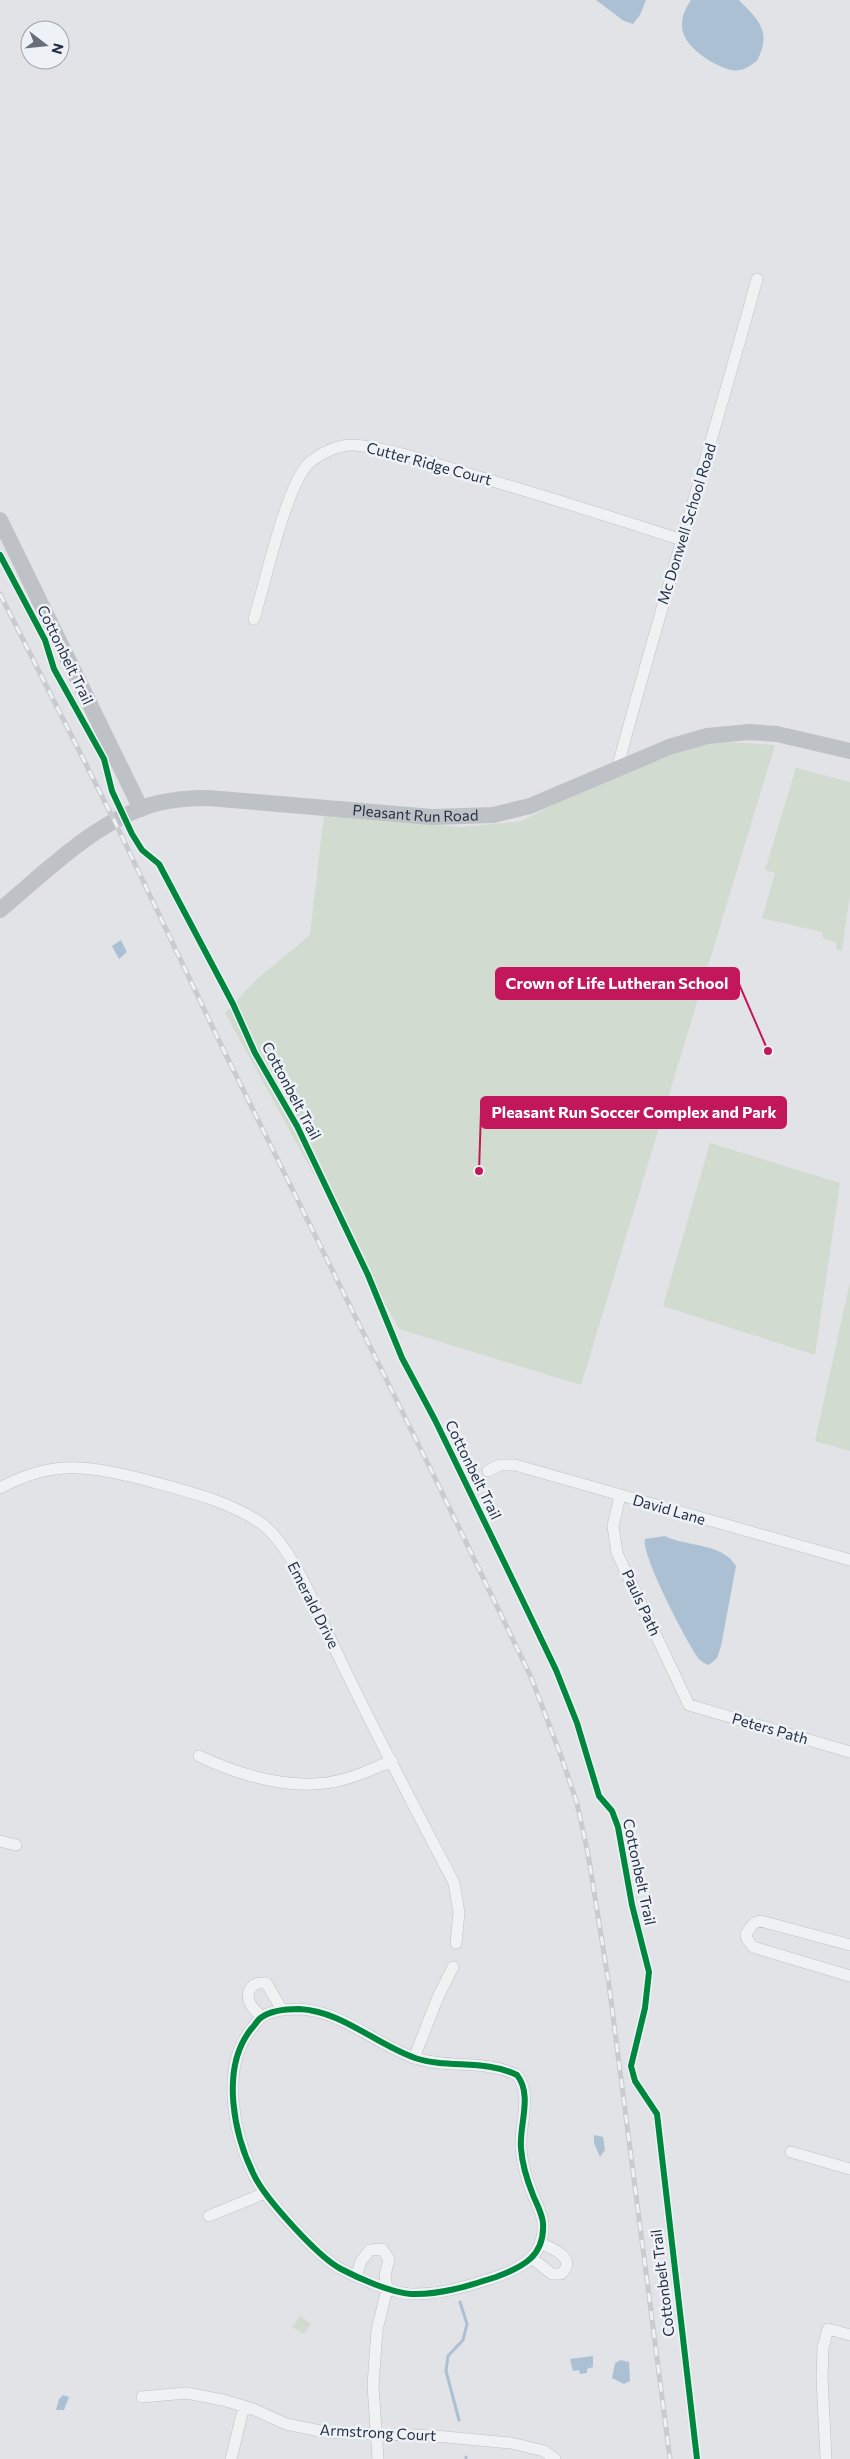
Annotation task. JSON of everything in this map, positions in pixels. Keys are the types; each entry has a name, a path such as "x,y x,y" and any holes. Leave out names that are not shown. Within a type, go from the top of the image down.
{"main road":[{"path":"0,520 141,809"},
{"name":"Pleasant Run Road","path":"0,910 82,842 141,809 183,798 208,798 432,817 493,815 530,806 685,741 749,732 793,736 850,751"}],"street":[{"name":"Mc Donwell School Road","path":"617,769 648,653 757,280"},
{"name":"Cutter Ridge Court","path":"254,619 293,485 310,462 326,451 340,446 352,445 371,448 448,467 682,540"},
{"name":"David Lane","path":"488,1471 500,1465 515,1465 850,1560"},
{"name":"Emerald Drive","path":"0,1488 14,1481 55,1468 69,1466 103,1469 185,1491 238,1511 262,1525 286,1553 317,1609 335,1650 454,1883 459,1913 456,1943"},
{"name":"Pauls Path","path":"620,1496 613,1526 617,1553 690,1705"},
{"name":"Peters Path","path":"690,1705 850,1752"},
{"path":"199,1756 222,1767 276,1781 294,1783 344,1780 392,1761"},
{"path":"0,1840 16,1845"},
{"path":"850,1945 761,1920 754,1923 746,1934 747,1940 753,1947 850,1976"},
{"path":"414,2058 438,1997 453,1966"},
{"path":"262,2017 249,1999 250,1987 256,1984 267,1984 282,2010"},
{"path":"282,2010 317,2010 414,2058 448,2064 490,2066 510,2071 522,2081 524,2106 521,2146 524,2167 542,2216 543,2234 541,2244 533,2259 515,2270 440,2293 410,2294 387,2289 339,2268 310,2243 265,2193 248,2162 235,2111 235,2064 249,2032 262,2017 282,2010"},
{"path":"791,2152 850,2169"},
{"path":"208,2216 265,2193"},
{"path":"533,2259 552,2274 561,2274 565,2271 567,2262 560,2251 541,2244"},
{"path":"357,2276 365,2254 370,2250 382,2249 389,2259 385,2275 387,2289 377,2330 372,2385 378,2459"},
{"path":"826,2459 822,2377 823,2348 828,2329 850,2335"},
{"name":"Armstrong Court","path":"142,2397 186,2393 244,2406 286,2424 325,2432 346,2434 377,2432 529,2446 544,2451 555,2459"},
{"path":"231,2459 244,2406"}],"shaded area":[{"path":"710,741 775,745 581,1385 399,1329 225,1013 256,980 310,935 324,814 461,827 522,821 599,781"},
{"path":"796,768 850,782 850,895 842,950 836,950 837,943 823,938 822,932 762,918 775,873 765,870"},
{"path":"710,1143 840,1183 815,1355 663,1306"},
{"path":"850,1282 850,1451 815,1441"},
{"path":"300,2316 311,2324 304,2334 292,2327"}],"water":[{"path":"596,0 646,0 640,15 633,24 624,21"},
{"path":"691,0 739,0 761,27 763,42 757,61 745,69 732,70 710,61 694,49 684,35 682,27 685,10"},
{"path":"121,940 127,952 119,959 112,946"},
{"path":"665,1536 674,1540 714,1549 723,1553 736,1566 721,1646 717,1658 709,1665 699,1659 685,1636 666,1599 645,1548 645,1539"},
{"path":"594,2135 603,2137 605,2150 600,2157 594,2143"},
{"path":"593,2356 593,2367 587,2369 587,2373 580,2374 579,2370 573,2371 570,2359"},
{"path":"621,2360 629,2362 630,2381 624,2384 612,2378 615,2363"},
{"path":"63,2395 69,2397 64,2410 56,2410 59,2399"}],"waterway":[{"path":"459,2420 446,2371 448,2356 463,2340 467,2324 460,2302"}],"railway":[{"path":"0,594 115,822 224,1051 435,1478 531,1677 561,1756 577,1803 588,1854 609,1985 670,2459"}],"cycle path":[{"name":"Cottonbelt Trail","path":"0,555 45,640 54,669 104,759 112,791 132,834 142,850 159,864 233,1004 255,1053 297,1126 368,1275 402,1358 435,1420 556,1670 577,1723 599,1796 612,1811 618,1827 632,1905 649,1972 645,2008 631,2066 635,2081 657,2114 697,2459"},
{"path":"299,2009 315,2011 330,2016 415,2058 440,2063 492,2067 517,2075 522,2083 525,2101 521,2139 522,2160 543,2223 543,2234 540,2244 530,2259 506,2273 464,2287 433,2293 403,2293 375,2285 341,2269 331,2263 294,2228 262,2189 248,2162 236,2123 233,2103 233,2082 242,2044 258,2021 275,2011 299,2009"}],"place":[{"name":"Crown of Life Lutheran School","path":"768,1051"},
{"name":"Pleasant Run Soccer Complex and Park","path":"479,1171"}]}
